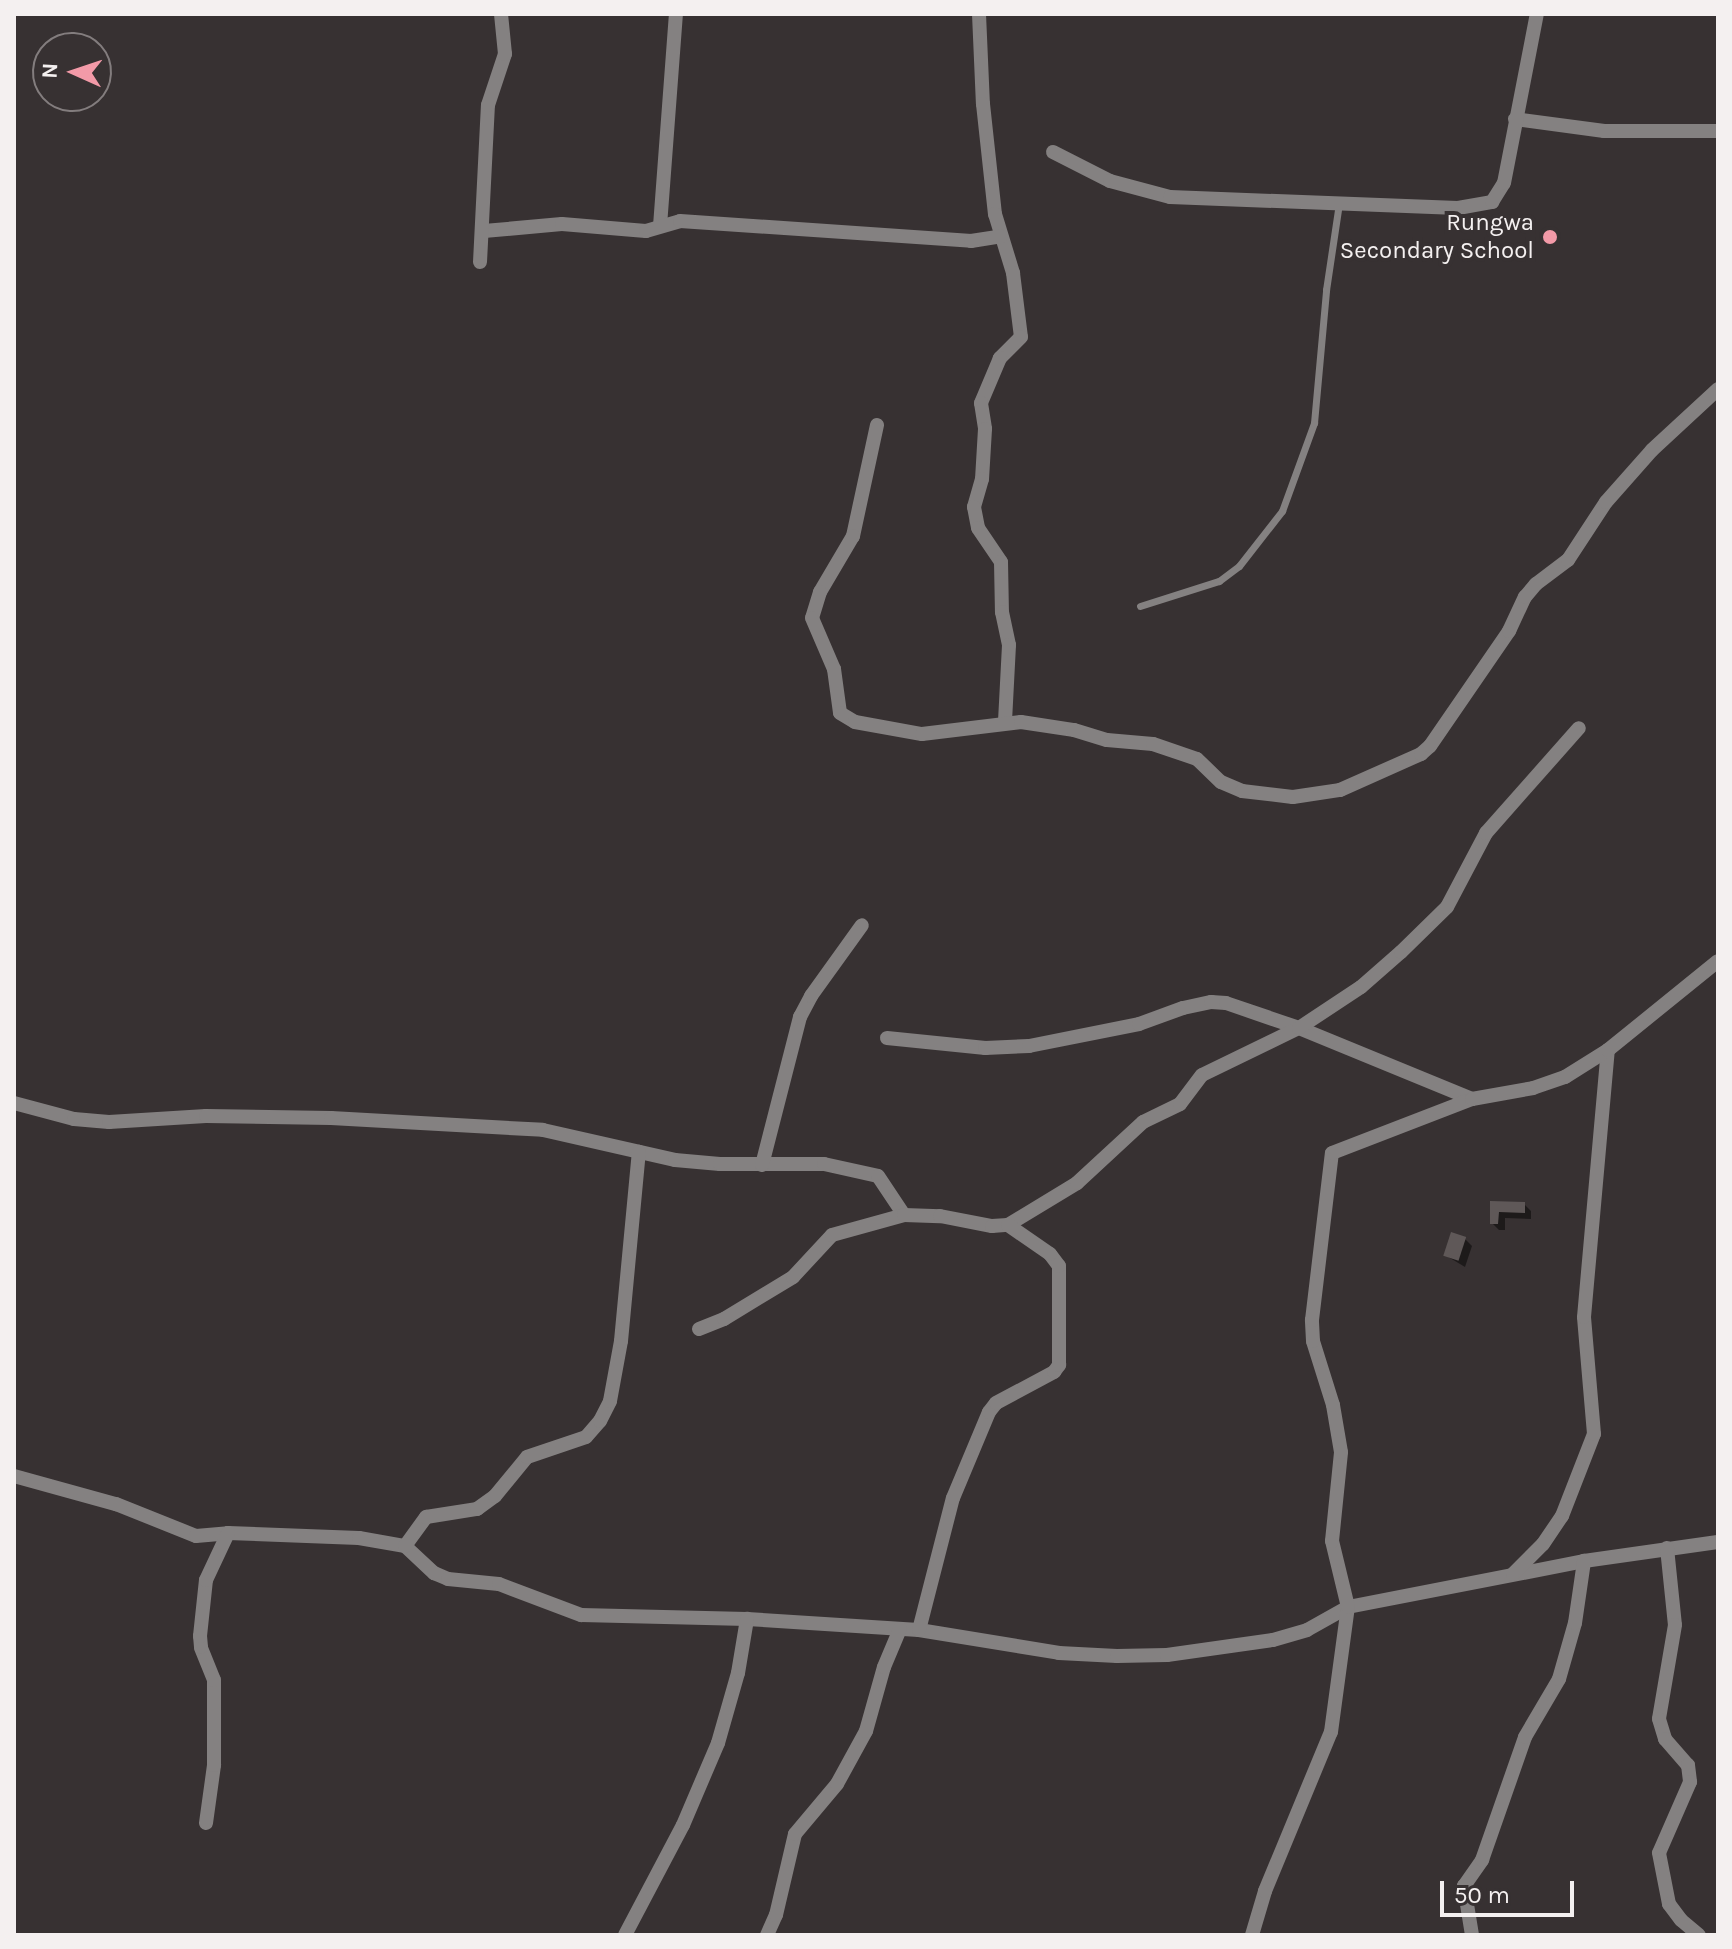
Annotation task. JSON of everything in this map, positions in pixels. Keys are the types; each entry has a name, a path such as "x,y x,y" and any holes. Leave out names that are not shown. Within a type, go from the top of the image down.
{"street":[{"path":"480,262 484,231 488,105 505,54 501,14"},
{"path":"660,226 676,14"},
{"path":"979,14 983,104 995,214 1013,273 1021,337 1000,358 981,403 985,429 982,479 974,507 978,528 1001,562 1002,612 1009,645 1005,722"},
{"path":"1053,152 1110,181 1170,197 1458,208 1492,202 1504,183 1537,14"},
{"path":"1515,119 1604,131 1718,131"},
{"path":"484,231 562,224 634,231 680,221 971,241 1001,236"},
{"path":"877,425 853,536 814,607 813,625 834,669 840,713 855,722 922,734 1005,722 1051,725 1107,740 1153,744 1183,752 1197,759 1221,782 1242,791 1293,797 1340,790 1421,754 1430,746 1509,631 1525,597 1568,560 1606,502 1652,450 1718,389"},
{"path":"699,1329 724,1319 793,1277 832,1235 904,1215 940,1216 992,1226 1008,1225 1077,1183 1113,1153 1143,1122 1180,1104 1202,1075 1299,1028 1361,987 1447,907 1486,833 1579,728"},
{"path":"762,1165 800,1017 811,996 862,925"},
{"path":"1252,1935 1265,1891 1331,1732 1348,1607 1332,1541 1341,1452 1333,1405 1313,1341 1312,1320 1332,1153 1353,1142 1472,1099 1554,1081 1608,1050 1718,961"},
{"path":"887,1038 985,1048 1029,1046 1139,1024 1211,1002 1226,1003 1299,1028 1472,1099"},
{"path":"1512,1575 1543,1544 1562,1516 1576,1487 1594,1434 1584,1317 1608,1050"},
{"path":"14,1103 74,1119 109,1122 206,1116 331,1118 543,1130 675,1160 762,1165 824,1164 873,1173 904,1215"},
{"path":"405,1546 426,1517 477,1509 495,1496 527,1457 586,1437 600,1421 610,1401 621,1341 639,1152"},
{"path":"919,1630 953,1498 989,1412 996,1403 1054,1372 1059,1365 1059,1266 1050,1254 1008,1225"},
{"path":"14,1476 116,1504 196,1536 228,1533 359,1538 405,1546 434,1573 448,1579 499,1584 581,1615 747,1619 919,1630 1059,1653 1167,1655 1287,1637 1348,1607 1584,1561 1718,1542"},
{"path":"206,1823 214,1765 214,1680 200,1636 206,1580 228,1533"},
{"path":"1667,1548 1675,1625 1659,1719 1665,1739 1688,1765 1690,1782 1662,1840 1660,1861 1669,1904 1681,1920 1699,1935"},
{"path":"1472,1935 1464,1886 1482,1860 1525,1737 1559,1679 1575,1623 1584,1561"},
{"path":"625,1935 683,1825 718,1743 738,1673 747,1619"},
{"path":"767,1935 776,1915 795,1834 837,1784 866,1731 884,1667 900,1629"}],"lane":[{"path":"1140,606 1219,581 1239,566 1282,511 1314,423 1326,290 1339,203"}],"building":[{"path":"1490,1201 1525,1202 1525,1213 1499,1212 1498,1224 1490,1224"},
{"path":"1451,1232 1466,1237 1458,1261 1443,1256"}],"place":[{"name":"Rungwa Secondary School","path":"1550,237"}]}
